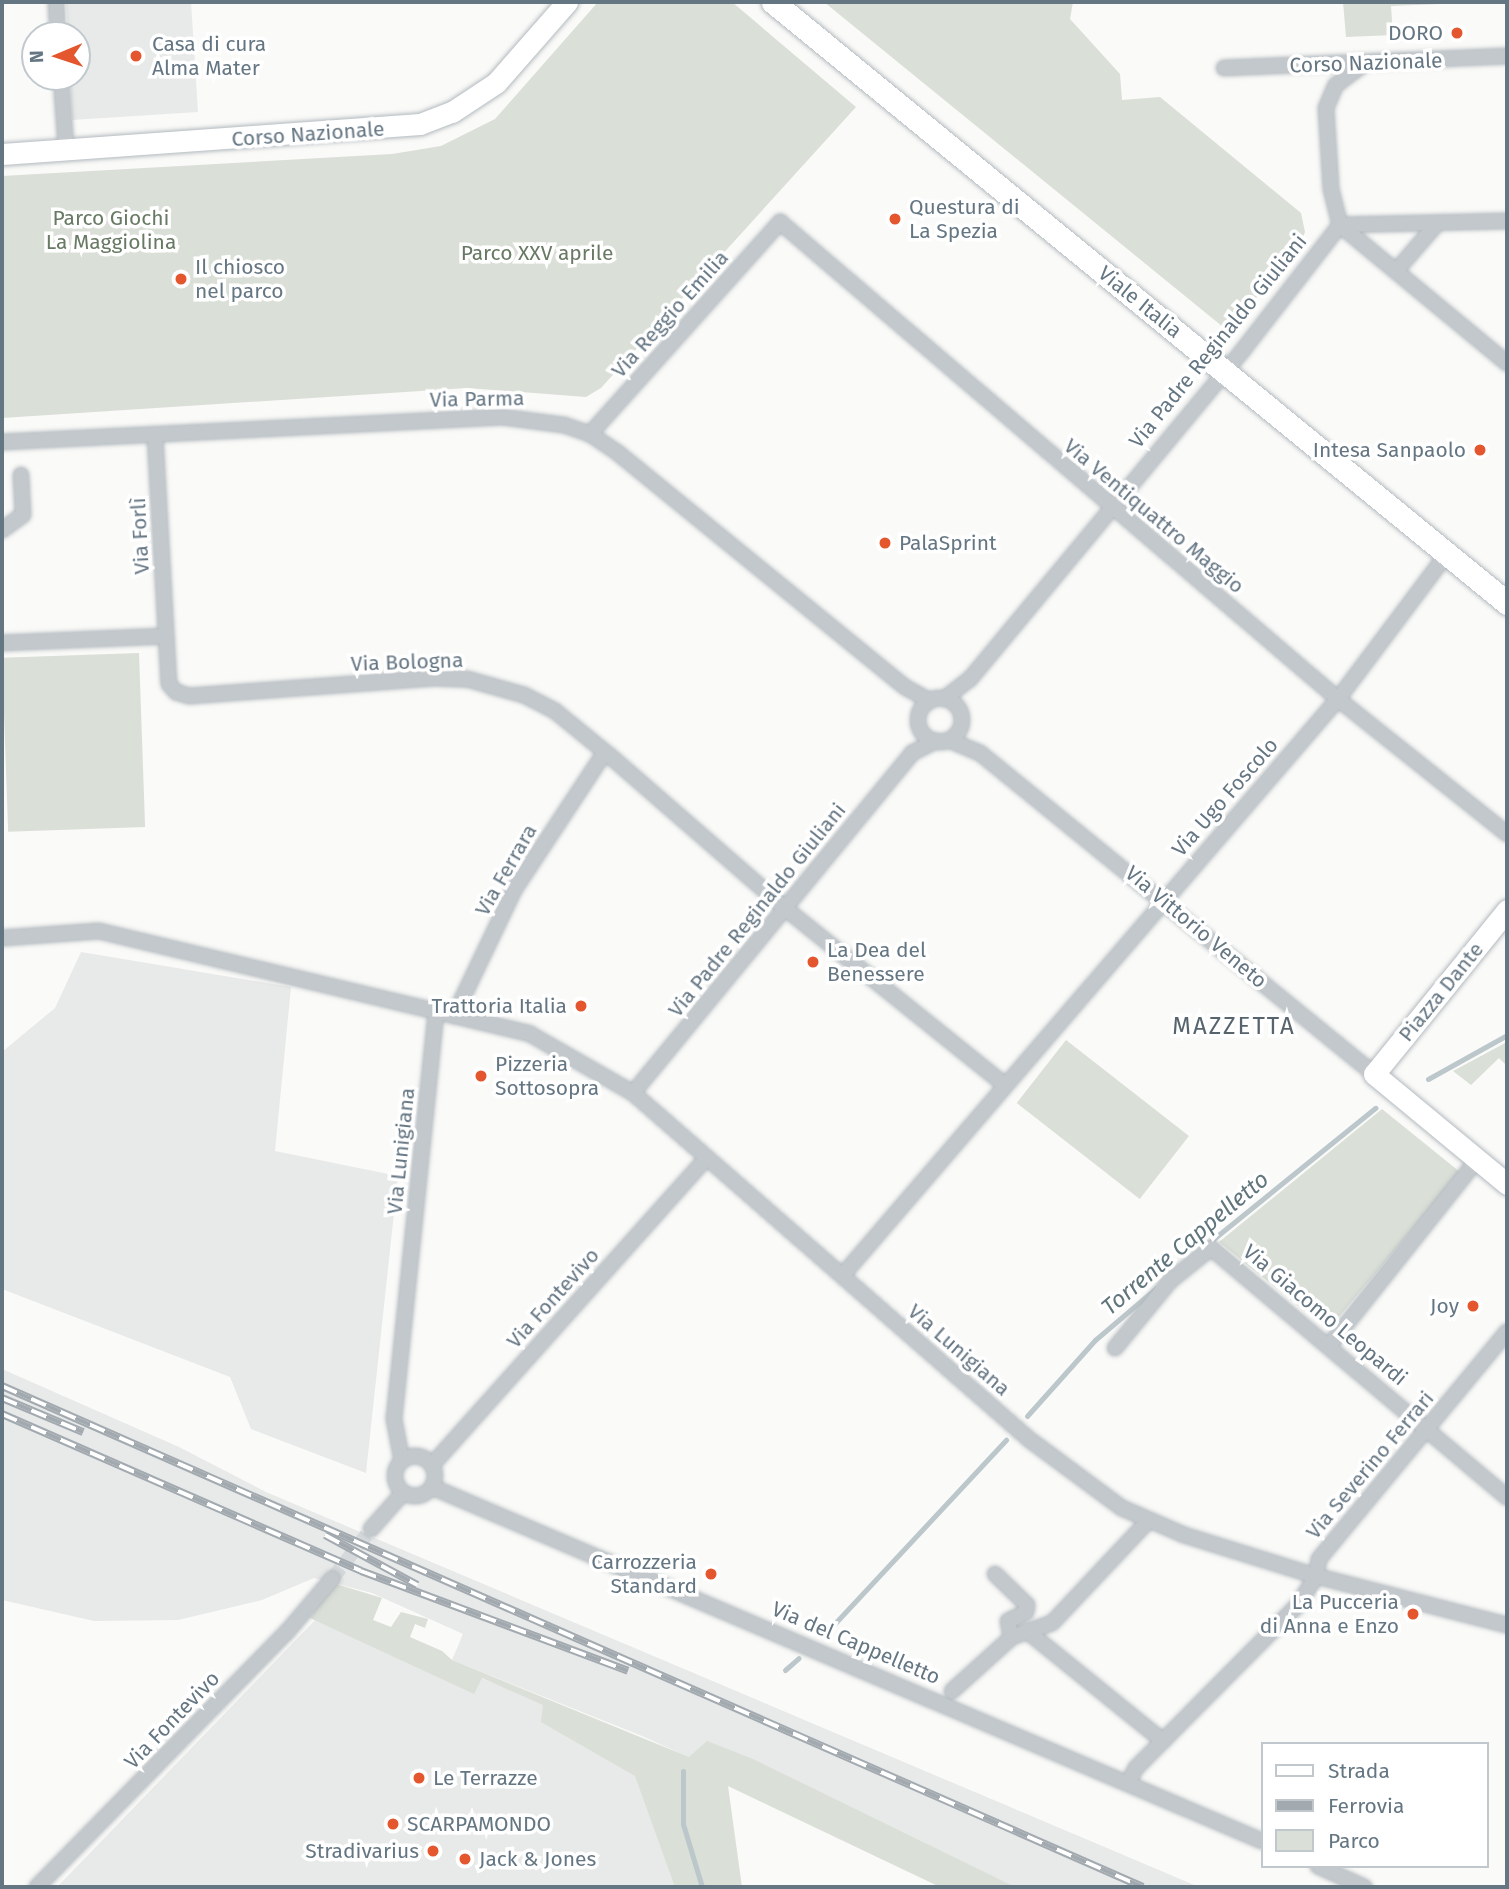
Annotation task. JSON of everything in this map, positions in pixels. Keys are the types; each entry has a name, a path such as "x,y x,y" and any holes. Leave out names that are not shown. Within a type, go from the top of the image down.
{"main road":[{"name":"Viale Italia","path":"773,2 1507,603"}],"street":[{"path":"56,2 57,21"},
{"name":"Corso Nazionale","path":"2,153 420,124 452,112 496,83 567,2"},
{"name":"Corso Nazionale","path":"1224,68 1507,56"},
{"path":"1364,64 1336,85 1326,107 1333,206 1340,225 1507,363"},
{"path":"62,91 66,149"},
{"path":"1340,225 1436,226 1507,221"},
{"name":"Via Reggio Emilia","path":"590,434 780,222"},
{"name":"Via Ventiquattro Maggio","path":"780,222 1338,699 1507,834"},
{"name":"Via Padre Reginaldo Giuliani","path":"633,1093 912,753 920,721 937,700 970,679 1109,506 1224,371 1340,225"},
{"path":"1396,271 1436,226"},
{"name":"Via Parma","path":"2,442 502,417 538,419 590,434 905,687 937,700 961,718"},
{"name":"Via Forlì","path":"155,435 166,636"},
{"path":"19,443 20,460"},
{"path":"2,530 23,516 21,475"},
{"name":"Via Ugo Foscolo","path":"842,1276 1163,899 1338,699 1441,562"},
{"path":"2,643 166,636"},
{"name":"Via Bologna","path":"166,636 169,684 176,692 189,696 467,679 496,686 544,706 607,754 786,909"},
{"name":"Via Padre Reginaldo Giuliani","path":"961,718 970,679"},
{"name":"Via Parma","path":"905,687 920,721"},
{"path":"942,741 961,718"},
{"name":"Via Vittorio Veneto","path":"961,718 980,753"},
{"name":"Via Vittorio Veneto","path":"920,721 942,741 980,753 1163,899 1507,1184"},
{"name":"Via Padre Reginaldo Giuliani","path":"912,753 942,741"},
{"path":"607,754 644,776"},
{"name":"Via Ferrara","path":"454,1016 514,890 607,754"},
{"path":"786,909 1005,1086"},
{"name":"Piazza Dante","path":"1374,1074 1507,911"},
{"name":"Via Lunigiana","path":"2,938 99,931 530,1034 633,1093 1030,1440 1122,1508 1149,1520 1316,1576 1507,1625"},
{"name":"Via Lunigiana","path":"402,1461 394,1419 436,1011"},
{"name":"Via Fontevivo","path":"432,1465 706,1159"},
{"path":"1329,1346 1477,1160"},
{"name":"Via Giacomo Leopardi","path":"1115,1349 1170,1281 1211,1248 1507,1497"},
{"name":"Via Severino Ferrari","path":"1129,1781 1163,1741 1298,1605 1316,1576 1319,1559 1507,1332"},
{"path":"421,1457 432,1465 432,1487 417,1497 403,1493 396,1480 402,1461 421,1457"},
{"name":"Via del Cappelletto","path":"432,1487 1129,1781 1260,1840"},
{"path":"371,1529 403,1493"},
{"path":"952,1691 1011,1637 1052,1623 1149,1520"},
{"path":"995,1574 1027,1605 1026,1612 1009,1621 1011,1637"},
{"name":"Via Fontevivo","path":"37,1887 287,1632 332,1579"},
{"path":"1027,1631 1163,1741"},
{"path":"1322,1868 1364,1887"}],"shaded area":[{"name":"Casa di cura Alma Mater","path":"66,2 191,2 198,112 72,120 71,91 91,91 91,21 67,21"},
{"path":"81,952 291,987 275,1151 398,1176 366,1473 251,1429 230,1377 2,1289 2,1052 55,1008"},
{"path":"2,1369 179,1447 266,1492 1199,1887 974,1887 642,1736 452,1660 463,1634 372,1593 314,1578 262,1600 178,1620 94,1621 2,1600"},
{"name":"Le Terrazze","path":"320,1615 664,1750 697,1887 57,1887"}],"green space":[{"name":"Parco XXV aprile","path":"598,2 732,2 856,107 601,388 586,397 467,388 2,418 2,176 392,154 441,146 495,119"},
{"path":"824,2 1073,2 1070,19 1120,74 1122,100 1160,97 1301,213 1305,232 1298,249 1228,331"},
{"path":"1343,2 1440,4 1391,6 1393,35 1346,37"},
{"path":"139,653 145,827 8,832 2,658"},
{"path":"1066,1040 1189,1136 1140,1199 1017,1103"},
{"path":"1507,1042 1507,1066 1499,1058 1471,1085 1453,1071"},
{"path":"1382,1109 1460,1172 1328,1330 1219,1242"},
{"path":"333,1583 382,1598 373,1620 391,1627 401,1612 428,1619 425,1628 415,1624 410,1637 442,1651 452,1660 689,1757 707,1741 753,1759 1015,1887 940,1887 728,1786 742,1887 675,1887 635,1776 541,1722 543,1705 482,1678 474,1694 310,1618"}],"waterway":[{"name":"Torrente Cappelletto","path":"1428,1079 1507,1035"},
{"name":"Torrente Cappelletto","path":"1206,1245 1375,1108"},
{"name":"Torrente Cappelletto","path":"1027,1416 1095,1340 1156,1288"},
{"name":"Torrente Cappelletto","path":"824,1635 1006,1440"},
{"name":"Torrente Cappelletto","path":"785,1670 799,1658"},
{"name":"Torrente Cappelletto","path":"683,1771 683,1824 702,1887"}],"tunnel":[{"path":"332,1579 371,1529"}],"railway":[{"path":"2,1386 1143,1887"},
{"path":"2,1398 83,1432"},
{"path":"2,1414 361,1571 628,1671"},
{"path":"325,1535 417,1585"}],"place":[{"name":"DORO","path":"1457,33"},
{"name":"Casa di cura Alma Mater","path":"136,56"},
{"name":"Questura di La Spezia","path":"895,219"},
{"name":"Il chiosco nel parco","path":"181,279"},
{"name":"Intesa Sanpaolo","path":"1480,450"},
{"name":"PalaSprint","path":"885,543"},
{"name":"La Dea del Benessere","path":"813,962"},
{"name":"Trattoria Italia","path":"581,1006"},
{"name":"Pizzeria Sottosopra","path":"481,1076"},
{"name":"Joy","path":"1473,1306"},
{"name":"Carrozzeria Standard","path":"711,1574"},
{"name":"La Pucceria di Anna e Enzo","path":"1413,1614"},
{"name":"Le Terrazze","path":"419,1778"},
{"name":"SCARPAMONDO","path":"393,1824"},
{"name":"Stradivarius","path":"433,1851"},
{"name":"Jack & Jones","path":"465,1859"}],"district":[{"name":"MAZZETTA","path":"1234,1027"}],"park label":[{"name":"Parco Giochi La Maggiolina","path":"111,230"}]}
